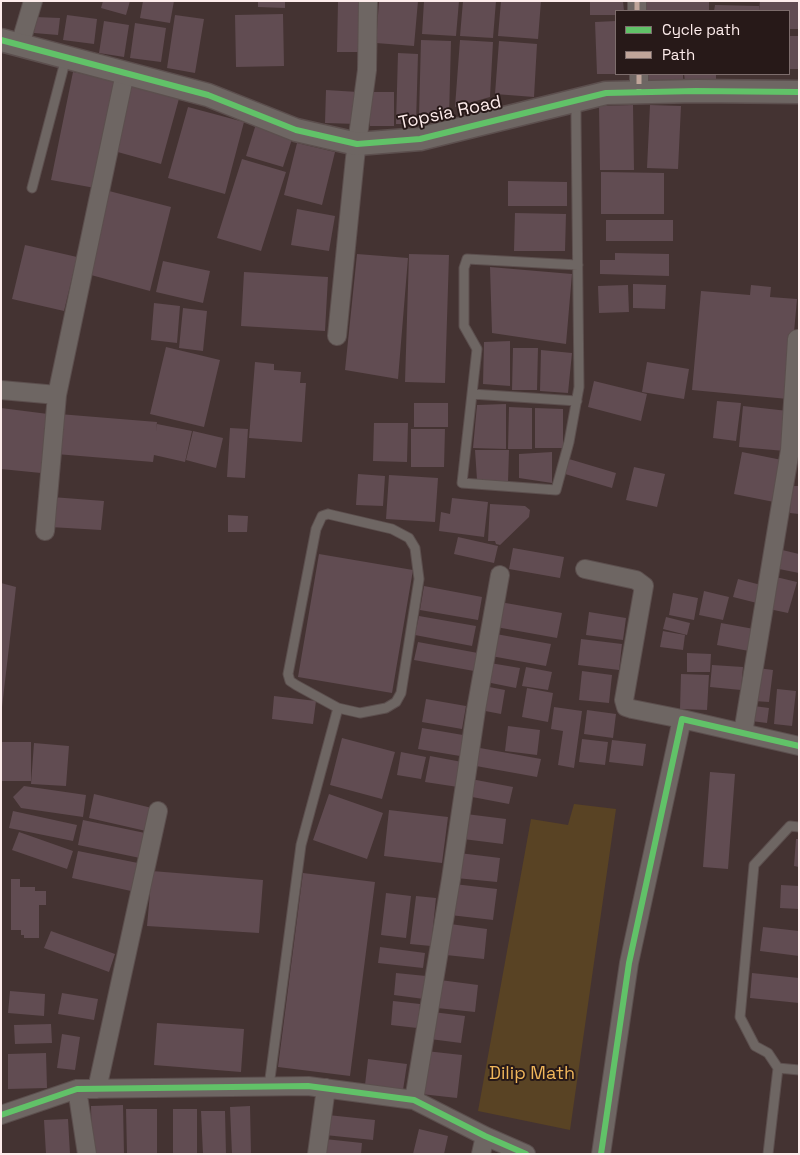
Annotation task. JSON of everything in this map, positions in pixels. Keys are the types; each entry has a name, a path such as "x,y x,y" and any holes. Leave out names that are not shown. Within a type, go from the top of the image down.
{"street":[{"path":"11,43 32,1"},
{"path":"337,336 357,144 367,70 368,1"},
{"name":"Topsia Road","path":"11,43 208,95 296,130 357,144 420,139 606,93 639,83 799,92"},
{"path":"44,531 57,395 124,74"},
{"path":"744,733 790,450 796,339"},
{"path":"1,390 57,395"},
{"path":"585,568 636,580 644,586 624,700 626,707 799,746"},
{"path":"414,1100 476,710 500,575"},
{"path":"601,1154 629,963 682,719"},
{"path":"97,1089 158,811"},
{"path":"1,1115 76,1089 308,1086 414,1100 485,1136 526,1154"},
{"path":"317,1154 326,1088"},
{"path":"76,1089 87,1154"},
{"path":"481,1154 485,1136"}],"lane":[{"path":"32,188 66,58"},
{"path":"576,100 578,265 579,387 569,442 556,490 462,483 477,349 464,326 464,268 467,259 578,265"},
{"path":"472,394 577,401"},
{"path":"328,514 402,533 409,538 415,548 418,572 401,693 396,702 386,708 360,713 338,708 290,681 288,674 316,529 322,516 328,514"},
{"path":"269,1086 302,845 338,708"},
{"path":"768,1154 778,1068 768,1054 755,1046 740,1017 754,865 790,826 799,827"},
{"path":"778,1068 799,1070"}],"green space":[{"name":"Dilip Math","path":"574,804 616,809 570,1130 478,1111 531,819 568,825"}],"building":[{"path":"103,1 130,1 126,15 101,8"},
{"path":"143,1 174,1 170,23 140,18"},
{"path":"258,1 285,1 285,8 258,7"},
{"path":"338,1 362,1 361,52 337,52"},
{"path":"379,1 418,1 414,46 376,43"},
{"path":"424,1 459,1 456,36 422,34"},
{"path":"463,1 496,1 493,38 460,36"},
{"path":"501,1 541,1 538,39 498,36"},
{"path":"590,1 623,1 624,10 615,10 615,15 590,15"},
{"path":"642,1 709,1 709,10 642,10"},
{"path":"760,1 799,1 799,29 790,29 790,10 759,10"},
{"path":"715,5 759,6 759,10 714,10"},
{"path":"283,14 284,66 236,67 235,15"},
{"path":"67,15 97,19 94,44 63,40"},
{"path":"175,15 204,19 195,73 167,68"},
{"path":"35,17 60,18 58,35 34,33"},
{"path":"104,21 129,25 124,57 99,53"},
{"path":"615,21 615,74 597,74 595,22"},
{"path":"135,23 166,28 161,62 130,58"},
{"path":"790,36 799,36 799,69 790,69"},
{"path":"421,40 451,41 449,117 419,116"},
{"path":"460,40 493,42 490,97 455,107"},
{"path":"499,41 537,44 534,97 495,94"},
{"path":"398,53 418,54 416,124 396,124"},
{"path":"73,72 117,81 95,188 51,180"},
{"path":"646,75 683,75 683,80 646,81"},
{"path":"684,75 716,75 716,81 685,81"},
{"path":"133,82 180,95 161,164 114,151"},
{"path":"326,90 358,92 357,124 325,123"},
{"path":"370,92 394,92 394,126 370,126"},
{"path":"633,105 634,170 600,170 599,106"},
{"path":"650,105 681,106 678,169 647,168"},
{"path":"188,107 244,122 225,194 168,178"},
{"path":"256,124 293,136 283,167 246,156"},
{"path":"297,143 335,152 322,205 284,195"},
{"path":"242,159 286,172 261,251 217,238"},
{"path":"601,172 664,173 664,214 601,214"},
{"path":"508,181 567,182 567,206 508,206"},
{"path":"109,191 171,207 150,291 91,275"},
{"path":"297,209 335,216 329,251 291,245"},
{"path":"515,213 566,214 565,251 514,251"},
{"path":"606,220 673,220 673,241 606,241"},
{"path":"25,245 77,257 64,311 12,299"},
{"path":"615,253 669,254 669,276 600,274 600,260 615,260"},
{"path":"357,254 408,258 398,379 345,370"},
{"path":"409,254 449,255 445,383 405,382"},
{"path":"163,261 210,271 203,303 156,292"},
{"path":"490,267 572,274 566,344 492,333"},
{"path":"244,272 328,277 325,331 241,326"},
{"path":"633,284 666,285 665,309 633,308"},
{"path":"628,285 629,312 599,313 598,286"},
{"path":"751,285 771,287 770,297 797,299 788,399 692,390 701,291 750,295"},
{"path":"154,303 180,306 177,343 151,340"},
{"path":"183,308 207,311 203,351 179,348"},
{"path":"510,341 510,386 483,384 484,342"},
{"path":"166,347 220,360 204,427 150,414"},
{"path":"513,348 538,348 537,390 512,390"},
{"path":"541,350 572,353 568,393 540,391"},
{"path":"255,362 274,364 274,370 301,372 300,383 306,383 302,442 249,438"},
{"path":"647,362 689,369 684,399 642,392"},
{"path":"594,381 647,394 641,421 588,407"},
{"path":"717,401 741,403 736,441 713,438"},
{"path":"414,403 448,403 448,427 414,427"},
{"path":"506,404 506,449 473,448 477,405"},
{"path":"743,406 788,411 785,451 739,447"},
{"path":"509,407 532,408 532,449 508,449"},
{"path":"1,408 48,414 41,473 1,469"},
{"path":"535,408 563,409 563,448 535,448"},
{"path":"59,414 157,422 156,431 157,424 192,431 185,462 154,455 153,462 56,454"},
{"path":"374,423 408,423 407,462 373,461"},
{"path":"230,428 248,429 245,478 227,477"},
{"path":"411,429 445,429 444,467 411,467"},
{"path":"193,431 223,438 216,468 186,460"},
{"path":"475,450 509,450 508,482 477,480"},
{"path":"552,452 552,483 519,478 519,454"},
{"path":"742,452 787,461 779,503 734,494"},
{"path":"569,459 616,473 612,488 565,474"},
{"path":"634,467 665,474 657,507 626,500"},
{"path":"358,474 385,476 383,506 356,505"},
{"path":"389,475 438,478 435,522 386,519"},
{"path":"791,486 799,486 799,514 790,513"},
{"path":"52,497 104,501 101,530 50,527"},
{"path":"452,498 488,502 484,537 439,531 441,512 450,514"},
{"path":"490,504 525,506 530,510 529,517 500,545 496,544 495,541 488,541"},
{"path":"228,515 248,516 247,532 228,532"},
{"path":"458,537 498,546 494,563 454,554"},
{"path":"513,548 564,557 560,578 509,569"},
{"path":"778,549 799,554 799,573 774,568"},
{"path":"319,554 413,570 392,693 298,677"},
{"path":"776,577 797,582 788,613 769,609"},
{"path":"738,579 761,585 757,603 733,597"},
{"path":"1,583 16,587 2,707 1,706"},
{"path":"424,586 482,597 478,620 420,610"},
{"path":"704,591 729,597 723,620 699,615"},
{"path":"673,593 698,598 694,620 669,615"},
{"path":"500,602 562,613 557,638 496,627"},
{"path":"589,612 626,618 623,640 586,635"},
{"path":"419,616 476,626 472,646 415,635"},
{"path":"666,617 690,623 687,635 663,629"},
{"path":"721,623 754,629 749,651 717,645"},
{"path":"663,631 685,635 683,650 660,647"},
{"path":"496,634 551,644 546,666 491,656"},
{"path":"581,639 622,644 619,670 578,665"},
{"path":"418,642 478,653 474,671 414,660"},
{"path":"687,653 711,654 710,672 687,672"},
{"path":"490,663 520,668 516,688 486,682"},
{"path":"712,665 743,667 741,690 710,687"},
{"path":"526,667 552,672 548,690 522,686"},
{"path":"758,668 773,670 769,702 754,701"},
{"path":"582,671 612,675 609,703 579,700"},
{"path":"681,674 709,675 707,710 680,709"},
{"path":"484,686 505,690 501,714 480,710"},
{"path":"527,688 553,693 548,722 522,717"},
{"path":"777,689 796,691 792,726 774,724"},
{"path":"274,696 316,701 313,724 272,719"},
{"path":"426,699 466,706 462,729 422,722"},
{"path":"754,706 769,708 767,723 751,721"},
{"path":"554,707 582,711 574,768 558,765 563,731 551,729"},
{"path":"587,710 616,714 613,738 584,734"},
{"path":"508,726 540,730 537,755 505,751"},
{"path":"422,728 463,735 460,756 418,749"},
{"path":"342,738 395,752 382,799 330,785"},
{"path":"582,739 608,742 605,765 579,762"},
{"path":"612,740 646,744 643,766 609,762"},
{"path":"1,742 31,742 31,781 1,781"},
{"path":"34,743 69,746 66,786 31,784"},
{"path":"480,748 541,759 537,777 476,766"},
{"path":"401,752 426,757 421,779 397,775"},
{"path":"430,756 462,762 458,787 425,782"},
{"path":"710,772 735,774 728,869 703,867"},
{"path":"471,779 513,787 509,804 467,796"},
{"path":"24,786 86,795 83,817 21,808 13,797"},
{"path":"94,794 152,808 146,831 89,818"},
{"path":"329,794 383,813 367,859 313,840"},
{"path":"389,810 448,817 442,863 384,856"},
{"path":"13,811 77,825 73,841 9,828"},
{"path":"466,814 506,819 503,844 463,839"},
{"path":"83,820 145,833 140,858 78,845"},
{"path":"19,832 73,851 67,869 12,850"},
{"path":"796,839 799,839 799,867 794,866"},
{"path":"78,851 138,863 131,891 72,878"},
{"path":"459,853 500,858 497,882 456,878"},
{"path":"152,871 263,880 259,933 147,926"},
{"path":"303,873 375,882 350,1076 278,1067"},
{"path":"11,879 20,879 20,887 35,887 35,891 46,891 46,905 39,905 39,938 24,938 24,935 21,935 21,930 11,930"},
{"path":"454,884 497,889 493,920 450,915"},
{"path":"781,885 799,886 799,909 780,908"},
{"path":"386,893 411,896 406,938 381,935"},
{"path":"416,896 436,898 431,946 410,944"},
{"path":"450,924 487,929 484,959 446,955"},
{"path":"763,927 799,931 799,956 760,951"},
{"path":"51,931 115,954 109,972 44,948"},
{"path":"380,947 425,953 423,968 378,963"},
{"path":"396,973 426,976 424,999 394,995"},
{"path":"752,973 799,978 799,1003 750,998"},
{"path":"440,980 478,985 475,1012 437,1008"},
{"path":"10,991 45,994 44,1016 8,1013"},
{"path":"62,993 98,999 94,1020 58,1014"},
{"path":"393,1001 420,1004 417,1028 391,1025"},
{"path":"433,1012 465,1016 461,1043 430,1039"},
{"path":"157,1023 244,1029 241,1072 154,1065"},
{"path":"51,1024 52,1043 15,1044 14,1025"},
{"path":"62,1034 80,1037 75,1070 57,1068"},
{"path":"426,1051 462,1055 457,1098 421,1094"},
{"path":"46,1053 47,1088 8,1089 8,1054"},
{"path":"368,1059 407,1064 403,1090 365,1085"},
{"path":"123,1105 124,1154 92,1154 91,1106"},
{"path":"250,1106 251,1154 232,1154 230,1107"},
{"path":"126,1109 157,1109 157,1154 127,1154"},
{"path":"173,1109 197,1109 197,1154 173,1154"},
{"path":"201,1111 225,1111 226,1154 203,1154"},
{"path":"328,1115 375,1120 373,1140 325,1135"},
{"path":"68,1119 70,1154 46,1154 44,1120"},
{"path":"419,1129 448,1136 444,1154 413,1154"},
{"path":"325,1139 362,1143 361,1154 324,1154"}],"marked path":[{"path":"637,1 637,10"},
{"path":"639,75 639,92"}],"cycle path":[{"path":"1,40 208,95 296,130 357,144 420,139 606,93 696,91 799,92"},
{"path":"601,1154 629,963 682,719 799,746"},
{"path":"1,1115 77,1089 308,1086 414,1100 485,1136 526,1154"}]}
